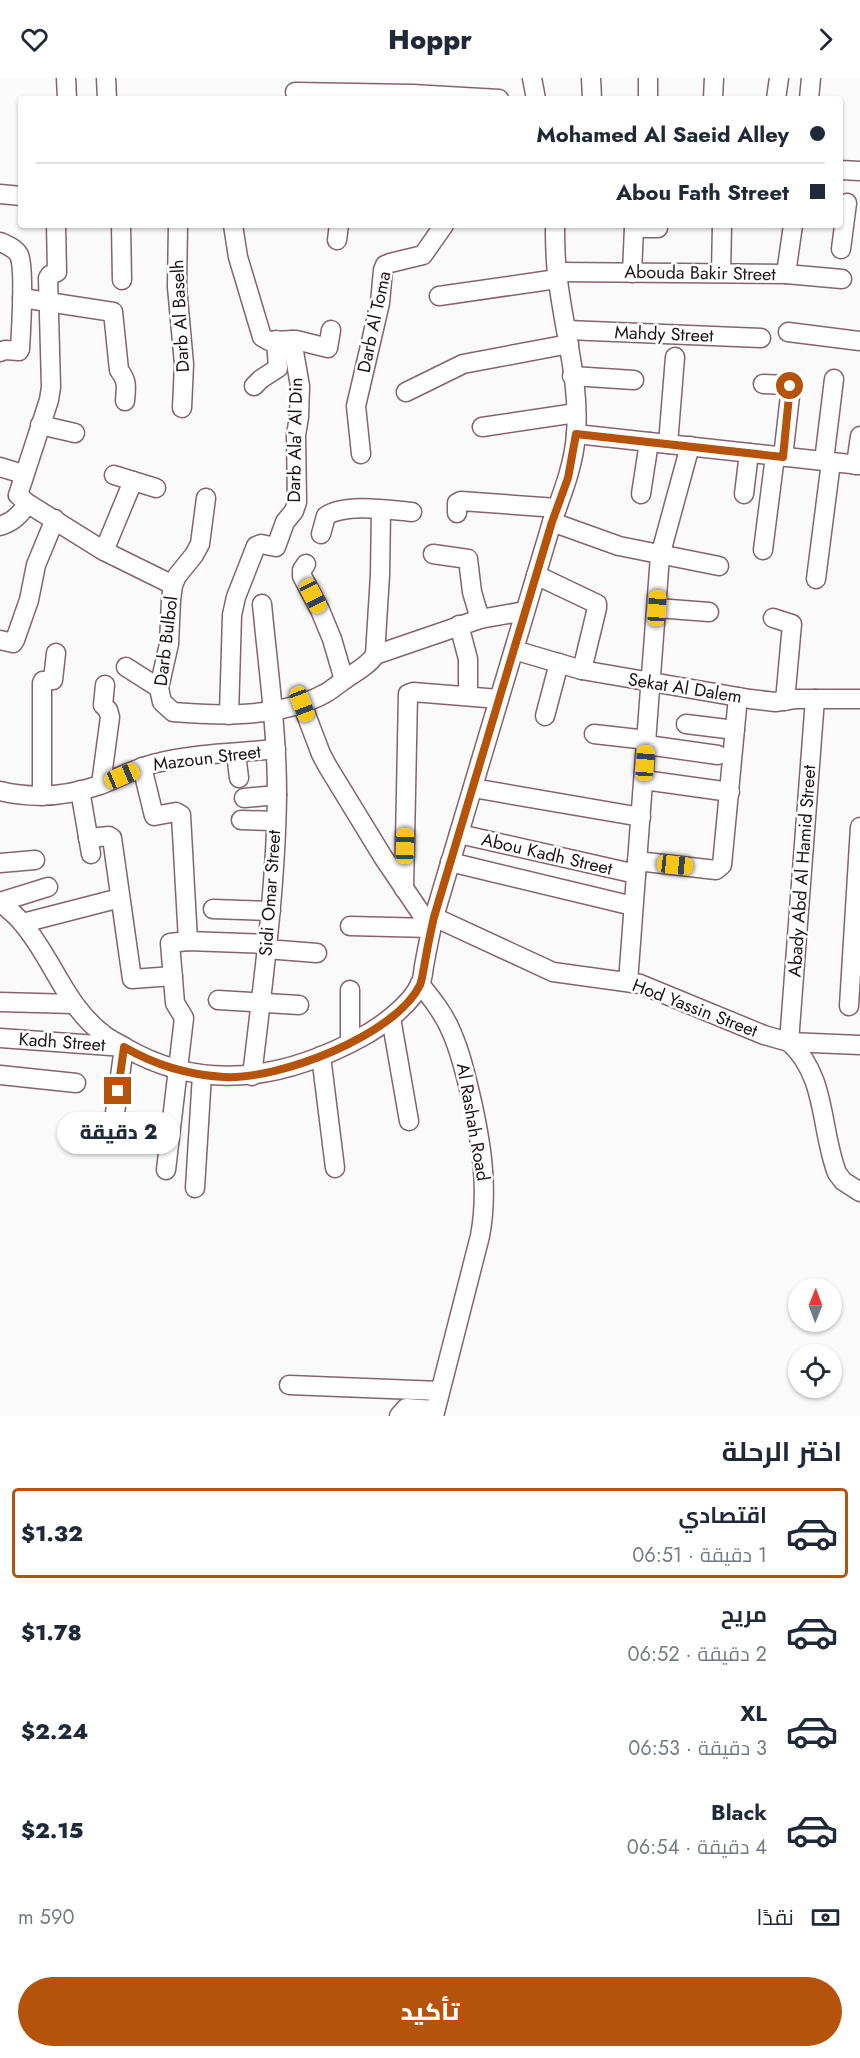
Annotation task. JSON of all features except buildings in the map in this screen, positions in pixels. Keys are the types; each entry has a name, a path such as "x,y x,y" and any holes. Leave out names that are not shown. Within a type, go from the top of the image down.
{"street":[{"path":"66,78 67,96"},
{"path":"106,78 107,96"},
{"path":"532,78 535,96"},
{"path":"591,78 592,96"},
{"path":"648,78 648,96"},
{"path":"713,96 714,78"},
{"path":"777,96 779,78"},
{"path":"809,96 811,78"},
{"path":"294,90 358,96 425,93 462,96"},
{"path":"843,170 860,171"},
{"path":"0,194 18,196"},
{"path":"841,249 849,203"},
{"path":"56,228 57,272 49,276 50,400 23,474 18,495 104,551 173,585"},
{"path":"121,228 122,280"},
{"name":"Darb Al Baselh","path":"178,228 177,287 184,364 182,408"},
{"path":"233,228 238,256 259,329 265,340 284,340 328,348 331,330"},
{"name":"Darb Al Toma","path":"360,454 356,406 380,303 383,270 385,265 390,263 423,255 442,228"},
{"path":"0,902 23,923 74,1004 96,1029 157,1064 202,1075 252,1076 321,1056 371,1032 391,1018 420,984 433,923 450,862 536,575 568,478 576,434 568,337 557,276 555,228"},
{"path":"632,273 634,228 658,228"},
{"path":"721,273 722,228"},
{"path":"786,274 793,228"},
{"path":"0,242 10,246 18,253 22,298 20,350 0,352"},
{"name":"Abouda Bakir Street","path":"440,296 557,276 721,273 786,274 842,279"},
{"path":"22,298 49,300 113,312 119,370 126,380 125,401"},
{"path":"788,332 860,341"},
{"name":"Mahdy Street","path":"406,392 463,364 568,337 761,338"},
{"path":"254,386 278,368 284,340"},
{"name":"Darb Ala' Al Din","path":"229,715 232,615 236,597 254,549 261,544 276,547 285,522 294,511 297,502 296,435 300,386 284,340"},
{"path":"668,444 675,357"},
{"path":"572,376 633,380"},
{"path":"816,579 834,378"},
{"path":"763,384 791,387 763,550"},
{"path":"482,427 576,413"},
{"path":"40,425 75,433"},
{"path":"576,434 858,465 860,436"},
{"path":"641,494 650,442"},
{"path":"628,982 660,556 690,446"},
{"path":"744,494 749,453"},
{"path":"0,467 23,474"},
{"path":"114,475 156,488"},
{"path":"104,551 133,481"},
{"name":"Darb Bulbol","path":"206,498 200,544 173,585 170,644 159,688 162,702 173,712 229,715 302,704 324,694 367,664 375,654"},
{"path":"457,513 457,503 460,501 555,515 618,546 719,566"},
{"path":"0,525 15,519 27,503"},
{"path":"321,534 326,516 340,510 412,512"},
{"path":"381,510 375,654 459,625 525,611"},
{"path":"0,640 13,643 15,640 29,600 36,565 55,519"},
{"path":"433,554 468,559 472,591 480,619"},
{"path":"306,564 302,570 302,576 332,639 344,680"},
{"path":"536,575 597,603 582,670"},
{"name":"Sidi Omar Street","path":"252,1076 271,911 277,795 276,749 262,604"},
{"path":"657,608 709,612"},
{"path":"773,618 792,624 784,701"},
{"path":"459,625 468,659 468,696"},
{"name":"Sekat Al Dalem","path":"514,650 582,670 738,697 784,701 860,699"},
{"path":"42,796 42,683 52,680 56,653"},
{"path":"545,716 559,663"},
{"path":"126,667 159,688"},
{"path":"101,784 110,717 103,705 105,685"},
{"path":"404,889 408,694 412,692 499,699"},
{"path":"644,780 730,792 738,697"},
{"name":"Abady Abd Al Hamid Street","path":"789,1042 816,699"},
{"path":"302,704 321,753 404,889 433,923"},
{"path":"686,724 735,730"},
{"path":"594,734 718,755"},
{"name":"Mazoun Street","path":"0,791 42,796 80,790 142,767 175,759 276,749"},
{"path":"236,753 239,778"},
{"path":"142,767 154,816 176,812 181,815 188,941"},
{"path":"472,788 640,817"},
{"path":"80,790 89,846 112,837 132,979 173,976"},
{"name":"Abou Kadh Street","path":"459,834 636,867 716,870 722,866 730,792"},
{"path":"244,798 277,795"},
{"path":"241,820 276,821"},
{"path":"849,1006 860,827"},
{"path":"0,863 35,860"},
{"path":"450,862 633,906"},
{"path":"0,902 48,887"},
{"path":"23,923 120,898"},
{"path":"213,909 271,911"},
{"path":"351,926 433,923"},
{"name":"Hod Yassin Street","path":"433,923 552,972 640,984 764,1035 789,1042 860,1045"},
{"path":"166,1170 184,1018 176,1006 170,943 188,941 267,946 317,953"},
{"name":"Al Rashah Road","path":"399,1416 406,1408 435,1413 484,1214 482,1155 461,1054 446,1021 420,984"},
{"path":"350,990 350,1043"},
{"path":"218,1000 300,1005"},
{"path":"0,1002 74,1004"},
{"path":"391,1018 409,1121"},
{"name":"Kadh Street","path":"0,1038 124,1047"},
{"path":"789,1042 798,1050 811,1070 837,1173 843,1181 860,1192"},
{"path":"115,1113 124,1047"},
{"path":"321,1056 335,1168"},
{"path":"0,1075 76,1083"},
{"path":"195,1188 202,1075"},
{"path":"289,1385 440,1391"}],"route":[{"path":"118,1091 124,1047 157,1064 177,1070 226,1077 252,1076 321,1056 371,1032 391,1018 420,984 434,917 552,522 568,478 576,434 783,457 790,386"}]}
